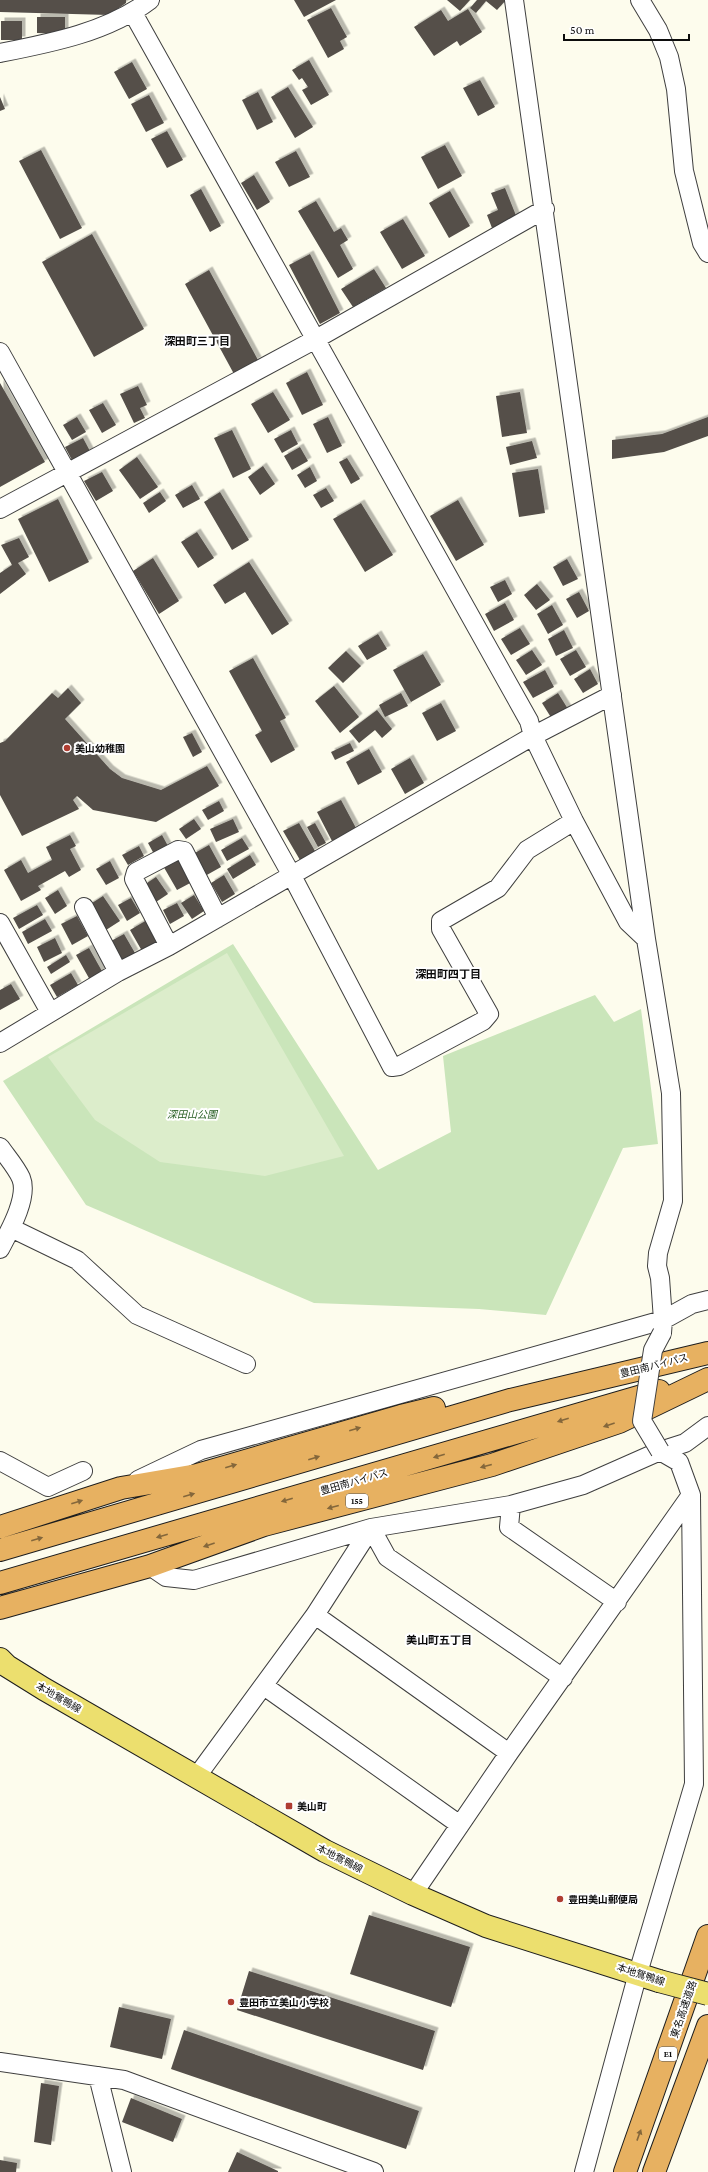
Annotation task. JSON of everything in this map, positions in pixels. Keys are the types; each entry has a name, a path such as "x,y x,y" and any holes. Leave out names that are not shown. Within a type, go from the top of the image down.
{"highway":[{"name":"豊田南バイパス","path":"0,1550 510,1400 708,1352"},
{"path":"0,1527 121,1488 198,1475 409,1414 596,1371 663,1363"},
{"name":"豊田南バイパス","path":"0,1583 510,1436 708,1377"},
{"name":"155","path":"0,1608 150,1566 264,1525 500,1462 619,1422 708,1377"},
{"name":"東名高速道路","path":"625,2172 708,1936"},
{"path":"654,2172 707,2030"},
{"path":"664,2172 707,2030"}],"main road":[{"name":"本地鴛鴨線","path":"0,1659 7,1666 44,1689 325,1851 413,1894 486,1926 638,1973 659,1981 708,1994"}],"street":[{"path":"0,53 32,47 87,32 133,13 150,0"},
{"path":"514,0 545,209 646,939 671,1093 673,1201 658,1253 657,1266 660,1278 663,1326 653,1350 642,1421 660,1451 679,1462 691,1495 694,1784 638,1973 584,2172"},
{"path":"640,0 658,30 669,57 676,89 684,171 702,243 708,253"},
{"path":"133,13 529,721 533,736 574,822 628,922 646,939"},
{"path":"0,509 316,339 545,209"},
{"path":"0,352 291,874 392,1067 400,1066 483,1021 489,1014 441,929 441,921 498,888 527,850 574,822"},
{"path":"0,1043 118,972 170,946 291,874 533,736 612,695"},
{"path":"170,946 134,879 136,872 178,850 184,851 218,918"},
{"path":"84,907 118,972"},
{"path":"1,926 50,1012"},
{"path":"0,1147 22,1180 22,1195 19,1210 0,1249"},
{"path":"11,1228 77,1260 137,1315 246,1364"},
{"path":"121,1488 201,1450 663,1326 692,1304 708,1300"},
{"path":"150,1566 166,1577 194,1580 371,1528 511,1505 583,1485 660,1451 685,1443 708,1426"},
{"path":"0,1461 48,1487 84,1471"},
{"path":"413,1894 508,1753 617,1602 691,1495"},
{"path":"511,1505 509,1527 617,1602"},
{"path":"197,1776 315,1615 371,1528"},
{"path":"371,1528 388,1557 563,1678"},
{"path":"315,1615 508,1753"},
{"path":"264,1686 460,1825"},
{"path":"0,2062 124,2080 374,2172"},
{"path":"98,2076 122,2172"}],"green space":[{"name":"深田山公園","path":"233,944 378,1170 451,1132 443,1056 595,995 614,1022 641,1009 658,1144 623,1148 546,1315 479,1309 314,1303 86,1205 3,1081"},
{"path":"227,953 344,1156 265,1176 160,1162 95,1120 48,1057"}],"building":[{"path":"0,0 126,0 126,3 109,15 0,12"},
{"path":"294,0 336,0 304,17"},
{"path":"447,0 470,0 460,11"},
{"path":"477,0 506,0 497,10 486,1 476,13 470,8"},
{"path":"331,8 347,37 340,41 344,49 328,58 307,20"},
{"path":"468,9 482,32 460,46 457,41 434,56 414,27 441,10 448,21"},
{"path":"37,17 65,17 65,34 37,33"},
{"path":"1,21 22,21 22,40 1,40"},
{"path":"309,60 329,95 311,105 302,90 308,87 302,78 299,80 292,70"},
{"path":"132,62 147,89 129,99 114,72"},
{"path":"480,80 495,107 478,116 463,88"},
{"path":"288,87 313,127 295,138 271,97"},
{"path":"258,92 273,122 257,130 242,100"},
{"path":"149,95 164,123 146,132 131,104"},
{"path":"0,97 5,109 0,111"},
{"path":"167,131 183,160 167,168 151,139"},
{"path":"445,145 462,176 438,189 421,157"},
{"path":"41,150 82,228 60,239 19,161"},
{"path":"296,151 310,177 289,187 275,162"},
{"path":"254,175 270,202 257,210 241,183"},
{"path":"505,188 517,218 492,228 487,215 498,210 491,193"},
{"path":"201,189 221,226 210,232 190,195"},
{"path":"450,191 470,226 449,238 429,203"},
{"path":"316,201 334,232 341,228 348,240 340,245 353,269 338,278 298,211"},
{"path":"403,219 425,256 402,269 380,232"},
{"path":"92,234 144,329 94,357 42,262"},
{"path":"310,254 340,313 320,324 289,265"},
{"path":"374,269 386,288 353,307 341,289"},
{"path":"209,270 258,360 234,374 185,284"},
{"path":"307,372 323,405 302,415 286,383"},
{"path":"0,383 45,462 0,487"},
{"path":"138,386 147,405 140,408 145,418 134,423 120,394"},
{"path":"273,392 290,420 268,433 251,404"},
{"path":"520,392 527,433 502,437 496,396"},
{"path":"103,403 116,425 102,433 89,410"},
{"path":"77,417 86,432 72,440 63,425"},
{"path":"328,417 342,446 327,453 313,424"},
{"path":"708,417 708,436 664,452 612,459 612,440 662,434"},
{"path":"232,430 251,469 233,478 214,438"},
{"path":"291,430 298,444 282,453 274,439"},
{"path":"83,438 91,453 73,462 65,447"},
{"path":"532,441 537,458 510,465 506,447"},
{"path":"300,447 308,461 292,470 284,456"},
{"path":"137,457 158,487 140,499 119,470"},
{"path":"347,458 360,479 351,484 339,462"},
{"path":"263,466 275,484 260,495 248,477"},
{"path":"310,467 317,481 305,488 297,475"},
{"path":"538,469 545,513 519,517 512,473"},
{"path":"102,472 113,491 96,501 84,481"},
{"path":"192,485 200,499 183,508 175,495"},
{"path":"326,488 334,501 321,508 313,495"},
{"path":"160,492 166,501 149,513 143,503"},
{"path":"220,492 249,540 232,550 204,502"},
{"path":"58,499 89,562 49,582 18,519"},
{"path":"458,500 484,545 456,561 430,516"},
{"path":"361,503 393,555 365,572 333,519"},
{"path":"197,532 214,558 198,568 181,542"},
{"path":"19,538 29,557 18,563 26,574 0,594 0,573 12,565 1,545"},
{"path":"153,558 179,601 159,614 133,571"},
{"path":"567,559 578,579 563,586 553,567"},
{"path":"249,562 289,624 272,635 245,592 225,604 213,585"},
{"path":"505,580 512,594 498,602 490,587"},
{"path":"537,584 550,600 536,610 524,595"},
{"path":"579,592 589,611 577,618 566,599"},
{"path":"505,603 514,620 494,631 485,614"},
{"path":"552,605 563,625 548,634 537,614"},
{"path":"520,628 530,644 511,655 501,639"},
{"path":"564,630 573,648 556,656 548,639"},
{"path":"378,634 387,649 367,660 358,646"},
{"path":"532,650 542,665 526,675 516,660"},
{"path":"576,650 586,667 570,676 560,659"},
{"path":"346,651 361,666 343,683 328,668"},
{"path":"423,654 441,685 411,702 393,670"},
{"path":"253,658 286,718 280,721 295,750 271,763 255,735 262,731 229,671"},
{"path":"590,669 598,684 583,693 574,679"},
{"path":"545,670 554,687 533,698 523,682"},
{"path":"334,686 359,717 340,733 315,701"},
{"path":"68,688 81,703 65,719 110,769 122,778 161,790 207,766 219,786 156,822 93,810 77,796 73,800 79,809 22,836 0,795 0,743 5,741 52,693 58,698"},
{"path":"401,693 408,706 385,717 379,705"},
{"path":"558,693 568,709 552,719 542,703"},
{"path":"441,703 456,731 437,741 422,713"},
{"path":"377,710 392,729 382,738 375,730 359,743 349,731"},
{"path":"192,733 202,752 193,757 183,737"},
{"path":"350,743 354,751 335,760 331,752"},
{"path":"369,749 382,772 358,785 346,762"},
{"path":"410,758 424,783 405,794 391,769"},
{"path":"341,800 356,828 332,841 317,812"},
{"path":"219,801 224,811 208,820 202,810"},
{"path":"194,819 201,829 186,839 179,829"},
{"path":"233,819 239,832 216,842 210,829"},
{"path":"299,823 315,851 300,860 283,831"},
{"path":"315,823 326,843 318,847 307,827"},
{"path":"70,835 76,846 70,849 81,870 69,877 65,871 38,886 41,890 21,901 4,870 21,860 28,873 52,860 46,847"},
{"path":"162,835 168,846 154,854 148,843"},
{"path":"242,838 249,849 227,861 221,850"},
{"path":"209,845 221,867 205,876 193,854"},
{"path":"139,846 144,856 128,865 122,855"},
{"path":"179,855 194,881 177,890 162,864"},
{"path":"250,855 256,865 233,879 227,869"},
{"path":"110,861 119,878 106,885 96,869"},
{"path":"224,875 235,894 222,902 211,883"},
{"path":"156,877 168,894 156,902 144,885"},
{"path":"58,890 67,906 55,914 45,898"},
{"path":"194,895 204,911 192,919 181,903"},
{"path":"103,896 120,921 106,930 89,905"},
{"path":"131,898 140,913 127,921 118,905"},
{"path":"177,903 184,916 170,924 163,910"},
{"path":"37,905 43,915 19,929 13,918"},
{"path":"77,916 88,936 72,945 61,924"},
{"path":"45,919 52,931 28,944 22,932"},
{"path":"147,920 159,941 142,951 130,930"},
{"path":"124,934 135,953 122,960 111,941"},
{"path":"55,938 62,953 44,962 37,947"},
{"path":"89,948 103,973 90,980 76,955"},
{"path":"66,955 70,962 51,974 47,967"},
{"path":"71,973 78,985 57,997 50,985"},
{"path":"11,984 20,999 0,1010 0,990"},
{"path":"369,1915 470,1947 451,2007 350,1974"},
{"path":"249,1971 435,2031 423,2070 237,2010"},
{"path":"119,2007 171,2019 162,2059 110,2047"},
{"path":"184,2030 419,2111 406,2149 171,2069"},
{"path":"41,2083 59,2086 51,2145 34,2142"},
{"path":"131,2098 182,2119 173,2142 122,2122"},
{"path":"237,2152 278,2171 278,2172 228,2172"},
{"path":"0,2160 17,2163 16,2172 0,2172"}],"place":[{"name":"美山幼稚園","path":"67,748"},
{"name":"美山町","path":"289,1806"},
{"name":"豊田美山郵便局","path":"560,1899"},
{"name":"豊田市立美山小学校","path":"231,2002"}],"district":[{"name":"深田町三丁目","path":"197,341"},
{"name":"深田町四丁目","path":"448,974"},
{"name":"美山町五丁目","path":"439,1640"}]}
